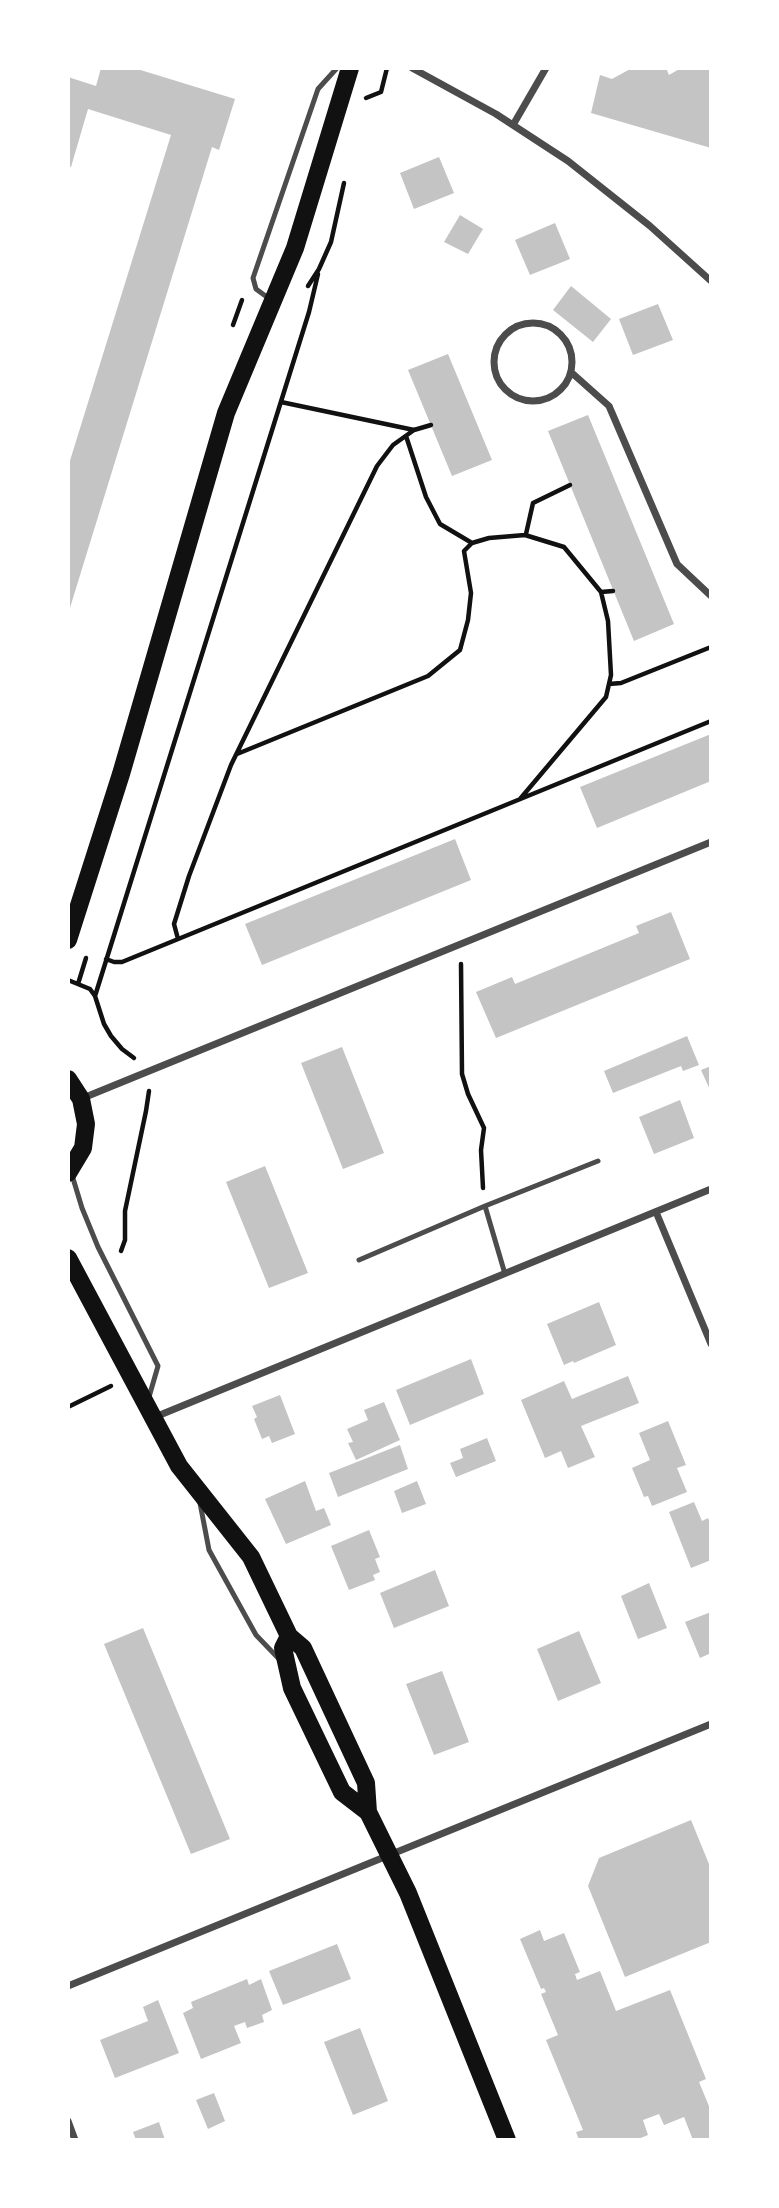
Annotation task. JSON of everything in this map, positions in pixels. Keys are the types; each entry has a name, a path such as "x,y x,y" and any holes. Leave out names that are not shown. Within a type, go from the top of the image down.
{"main road":[{"path":"68,940 125,761 226,413 295,248 350,68"},
{"path":"68,1079 81,1099 86,1124 83,1148 70,1172"},
{"path":"68,1258 179,1466 251,1557 289,1636 303,1648 366,1783 368,1812 390,1854 507,2140"},
{"path":"289,1636 283,1648 292,1688 342,1792 368,1812"}],"street":[{"path":"412,68 513,125 568,161 650,226 711,281"},
{"path":"513,125 546,68"},
{"path":"541,324 554,329 564,338 573,359 572,373 556,395 535,402 522,400 511,395 501,385 495,370 494,356 507,334 518,326 541,324"},
{"path":"572,373 609,406 677,564 711,596"},
{"path":"81,1099 711,842"},
{"path":"149,1412 505,1274 711,1189"},
{"path":"656,1212 711,1344"},
{"path":"68,1986 711,1724"},
{"path":"68,2121 75,2140"}],"lane":[{"path":"274,302 256,289 253,278 318,89 337,68"},
{"path":"359,1260 598,1161"},
{"path":"70,1172 98,1247 158,1366 149,1412"},
{"path":"485,1206 505,1274"},
{"path":"197,1490 209,1550 256,1635 287,1668"}],"path":[{"path":"363,100 382,92 387,68"},
{"path":"307,288 331,242 345,180"},
{"path":"95,996 309,312 319,269"},
{"path":"281,402 414,430"},
{"path":"178,939 174,924 189,876 237,754 377,466 393,445 414,430 431,425"},
{"path":"405,436 426,496 440,524 472,543"},
{"path":"526,535 533,503 570,485"},
{"path":"237,754 428,676 460,650 468,620 471,593 464,551 472,543 489,538 526,535 564,547 601,592 608,621 611,675 607,697 520,799"},
{"path":"601,592 613,591"},
{"path":"609,684 621,683 711,647"},
{"path":"106,959 122,962 711,721"},
{"path":"461,944 462,1074 484,1128 481,1150 485,1206"},
{"path":"78,984 90,946"},
{"path":"68,981 90,989 111,1036 134,1058 149,1088 125,1211 124,1240 119,1255 106,1262"},
{"path":"68,1407 130,1377"}],"building":[{"path":"101,68 134,68 235,99 219,150 212,147 69,611 68,467 171,135 88,109 71,167 68,166 68,77 96,86"},
{"path":"632,68 666,68 669,75 681,68 711,68 711,148 591,113 600,75 612,79"},
{"path":"439,157 454,193 414,209 400,173"},
{"path":"460,215 483,229 468,254 444,242"},
{"path":"555,223 570,259 530,275 515,240"},
{"path":"571,286 611,319 593,342 553,310"},
{"path":"658,304 673,340 633,355 619,319"},
{"path":"448,354 492,460 452,476 408,370"},
{"path":"588,415 674,624 634,641 548,431"},
{"path":"711,734 711,781 597,828 580,787"},
{"path":"455,839 471,880 262,965 245,924"},
{"path":"671,912 690,959 496,1038 476,992 512,977 515,984 639,933 636,926"},
{"path":"687,1036 699,1065 683,1071 681,1066 613,1093 604,1071"},
{"path":"342,1047 384,1153 343,1169 301,1063"},
{"path":"711,1066 711,1092 701,1070"},
{"path":"680,1100 694,1138 654,1154 639,1117"},
{"path":"265,1166 308,1273 269,1288 226,1182"},
{"path":"599,1302 616,1345 564,1365 547,1324"},
{"path":"471,1359 484,1394 410,1425 396,1390"},
{"path":"628,1376 639,1403 581,1426 595,1457 568,1468 561,1451 545,1458 521,1400 564,1381 572,1399"},
{"path":"280,1395 295,1434 272,1443 269,1436 262,1439 252,1406"},
{"path":"384,1402 400,1440 356,1460 348,1443 353,1442 347,1429 368,1420 364,1410"},
{"path":"668,1421 686,1465 677,1468 687,1492 652,1506 648,1496 644,1497 632,1468 650,1460 639,1433"},
{"path":"487,1438 496,1461 456,1477 450,1463 463,1458 460,1449"},
{"path":"400,1445 408,1469 338,1497 329,1473"},
{"path":"305,1481 316,1511 324,1508 331,1525 286,1544 265,1499"},
{"path":"417,1481 426,1504 402,1513 394,1491"},
{"path":"694,1502 702,1521 708,1518 711,1526 711,1560 691,1568 669,1512"},
{"path":"369,1530 380,1557 375,1559 380,1572 373,1575 375,1580 349,1590 331,1546"},
{"path":"435,1570 449,1606 394,1628 380,1593"},
{"path":"649,1583 667,1628 638,1639 621,1596"},
{"path":"711,1612 711,1653 700,1658 685,1622"},
{"path":"143,1628 230,1839 191,1854 104,1644"},
{"path":"579,1631 601,1683 558,1701 537,1649"},
{"path":"442,1671 469,1742 434,1755 406,1684"},
{"path":"691,1820 711,1869 711,1942 625,1977 588,1886 599,1858"},
{"path":"540,1930 544,1941 564,1933 580,1972 575,1974 577,1980 600,1971 616,2011 670,1990 706,2079 699,2082 711,2111 711,2140 693,2140 684,2117 664,2125 659,2114 643,2120 648,2135 636,2140 579,2140 576,2132 583,2130 546,2040 558,2035 541,1994 546,1992 544,1988 541,1989 520,1939"},
{"path":"337,1944 351,1979 283,2005 269,1971"},
{"path":"247,1979 249,1985 261,1979 272,2010 262,2015 264,2022 247,2028 245,2022 234,2026 241,2043 201,2059 183,2013 193,2008 191,2002"},
{"path":"158,2000 179,2053 115,2078 100,2040 148,2021 143,2007"},
{"path":"360,2028 388,2101 353,2115 324,2042"},
{"path":"214,2093 225,2121 208,2129 196,2100"},
{"path":"159,2122 165,2140 136,2140 133,2132"}]}
